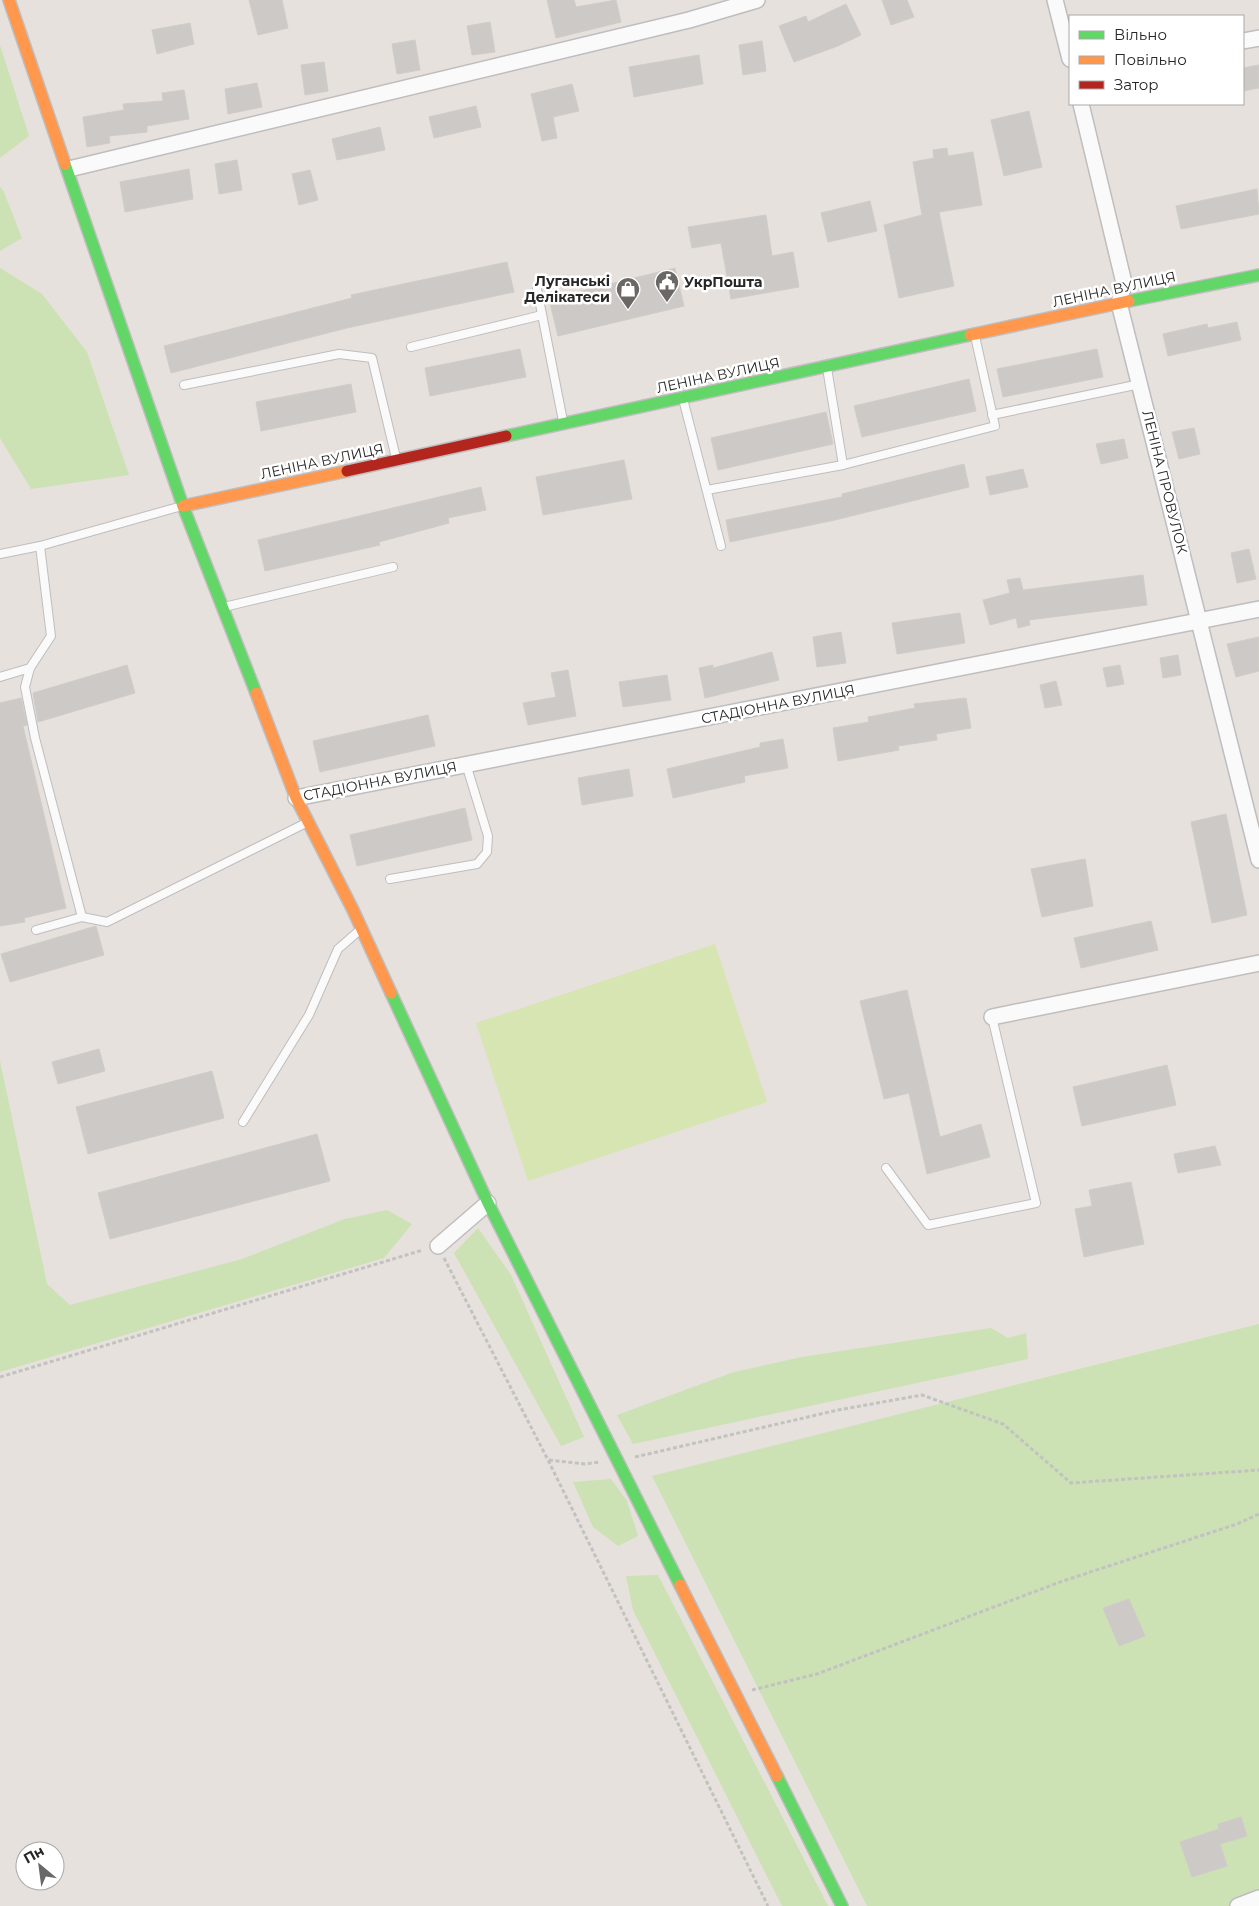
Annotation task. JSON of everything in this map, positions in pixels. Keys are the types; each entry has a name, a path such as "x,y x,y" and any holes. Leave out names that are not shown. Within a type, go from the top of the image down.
{"street":[{"path":"9,0 69,169 183,506 296,798 362,928 488,1202 842,1906"},
{"path":"69,169 689,20 757,0"},
{"path":"1055,0 1069,55"},
{"path":"1244,41 1259,38"},
{"name":"ЛЕНІНА ПРОВУЛОК","path":"1081,105 1124,282 1119,303 1201,621 1259,860"},
{"name":"ЛЕНІНА ВУЛИЦЯ","path":"183,506 1259,274"},
{"name":"СТАДІОННА ВУЛИЦЯ","path":"296,798 1259,609"},
{"path":"992,1018 1259,963"},
{"path":"438,1246 488,1202"},
{"path":"1238,1906 1259,1898"}],"lane":[{"path":"537,289 563,423"},
{"path":"411,347 542,315"},
{"path":"707,490 844,465 995,426 974,334"},
{"path":"184,385 339,354 372,358 397,460"},
{"path":"827,366 844,465"},
{"path":"992,415 1140,384"},
{"path":"683,397 722,546"},
{"path":"0,554 40,546 183,506"},
{"path":"40,546 51,636 30,668 25,687 35,738 82,918"},
{"path":"222,607 393,567"},
{"path":"0,677 30,668"},
{"path":"390,880 477,864 487,852 488,836 466,764"},
{"path":"36,930 82,918 107,922 308,822"},
{"path":"243,1122 309,1015 338,949 362,928"},
{"path":"886,1168 928,1225 1036,1203 992,1018"}],"path":[{"path":"0,1377 438,1246 548,1460 768,1906"},
{"path":"548,1460 585,1464 653,1454 838,1410 922,1395 1003,1424 1071,1483 1259,1470"},
{"path":"736,1694 817,1674 1060,1582 1237,1524 1259,1514"}],"green space":[{"path":"0,45 29,136 0,158"},
{"path":"0,187 3,190 22,238 0,251"},
{"path":"0,268 42,294 87,352 129,475 31,489 0,438"},
{"path":"715,944 767,1102 528,1181 476,1023"},
{"path":"0,1061 47,1284 70,1305 242,1259 345,1219 387,1210 412,1224 384,1258 0,1372"},
{"path":"478,1228 511,1275 584,1437 561,1446 454,1253"},
{"path":"1259,1324 1259,1906 867,1906 652,1476"},
{"path":"991,1328 1008,1338 1026,1333 1028,1359 633,1444 617,1415 734,1372 802,1357"},
{"path":"611,1479 627,1501 638,1536 618,1546 593,1527 573,1482"},
{"path":"658,1575 828,1906 782,1906 633,1610 626,1576"}],"building":[{"path":"249,0 282,0 288,28 258,35"},
{"path":"547,0 574,0 576,7 616,0 621,22 556,38"},
{"path":"882,0 907,0 914,17 891,25"},
{"path":"846,4 861,35 838,46 794,62 779,26 806,16 808,22"},
{"path":"490,22 495,52 472,55 467,26"},
{"path":"190,23 194,44 157,54 152,30"},
{"path":"415,40 420,70 397,74 392,44"},
{"path":"762,41 766,71 743,75 739,45"},
{"path":"699,55 703,84 634,97 629,67"},
{"path":"324,62 328,91 305,95 301,65"},
{"path":"1259,65 1259,88 1244,91 1244,68"},
{"path":"257,83 262,107 228,114 225,89"},
{"path":"572,84 579,111 553,117 557,138 542,141 531,94"},
{"path":"184,90 189,119 147,126 147,132 109,136 110,143 87,147 83,117 124,110 123,104 163,101 162,93"},
{"path":"476,106 481,127 434,138 429,117"},
{"path":"1029,111 1042,167 1004,176 991,120"},
{"path":"380,127 385,150 337,160 332,139"},
{"path":"947,148 948,156 973,152 982,205 939,212 954,286 899,298 884,225 922,215 913,162 934,158 933,150"},
{"path":"237,160 242,190 219,194 215,164"},
{"path":"189,169 193,199 125,212 120,182"},
{"path":"310,170 318,200 299,205 292,174"},
{"path":"1257,189 1259,214 1181,229 1176,206"},
{"path":"870,201 877,231 828,242 821,213"},
{"path":"766,215 772,256 793,252 799,287 731,299 721,243 692,248 688,227"},
{"path":"507,262 514,292 347,328 171,373 164,346 352,298 351,295"},
{"path":"675,268 684,306 558,336 549,299"},
{"path":"1237,322 1241,340 1168,356 1163,334 1207,324 1208,328"},
{"path":"520,349 526,377 430,396 425,368"},
{"path":"1097,349 1103,377 1003,397 997,369"},
{"path":"969,379 976,411 862,437 854,406"},
{"path":"351,384 356,412 261,431 256,402"},
{"path":"826,412 833,444 718,470 711,438"},
{"path":"1194,428 1200,454 1179,459 1172,432"},
{"path":"1124,439 1128,458 1101,464 1096,444"},
{"path":"624,460 632,499 543,515 536,477"},
{"path":"964,464 969,487 835,520 730,542 726,520 842,497 842,494"},
{"path":"1023,469 1028,487 990,495 986,477"},
{"path":"481,487 486,510 448,518 449,523 379,542 380,545 265,571 258,540"},
{"path":"1249,549 1256,579 1237,583 1231,553"},
{"path":"1143,575 1147,605 1029,620 1030,625 1018,628 1016,618 990,625 983,600 1010,593 1007,580 1020,578 1023,590"},
{"path":"960,613 965,643 897,654 892,623"},
{"path":"841,632 846,663 817,667 813,637"},
{"path":"1259,637 1259,671 1236,677 1227,644"},
{"path":"772,652 779,680 705,698 699,668 713,665 713,668"},
{"path":"1178,655 1181,675 1163,678 1160,658"},
{"path":"127,665 135,693 38,722 33,693"},
{"path":"1120,665 1124,684 1107,687 1103,668"},
{"path":"568,670 576,716 528,725 523,703 556,697 551,673"},
{"path":"667,675 671,700 623,707 619,682"},
{"path":"1056,681 1062,705 1045,708 1040,685"},
{"path":"21,698 27,725 23,726 66,908 24,918 25,922 0,926 0,703"},
{"path":"966,698 971,728 936,734 937,740 898,746 899,750 838,761 833,728 869,722 868,717 915,708 914,704"},
{"path":"428,715 435,746 320,772 313,741"},
{"path":"783,739 788,768 744,776 745,782 673,798 667,769 760,747 760,743"},
{"path":"629,769 633,796 582,805 578,778"},
{"path":"465,808 472,840 357,866 350,835"},
{"path":"1226,814 1247,915 1212,923 1191,822"},
{"path":"1085,859 1093,906 1042,917 1031,869"},
{"path":"1151,921 1158,950 1081,968 1074,938"},
{"path":"96,926 104,955 10,982 1,954"},
{"path":"907,990 940,1137 981,1124 990,1157 927,1174 909,1093 884,1099 860,1001"},
{"path":"99,1049 105,1071 58,1084 52,1062"},
{"path":"1167,1065 1176,1105 1082,1126 1073,1087"},
{"path":"212,1071 224,1118 88,1154 76,1107"},
{"path":"317,1134 330,1181 110,1239 98,1193"},
{"path":"1215,1146 1221,1165 1178,1173 1174,1154"},
{"path":"1131,1182 1144,1244 1084,1257 1075,1209 1092,1206 1089,1190"},
{"path":"1129,1599 1145,1636 1119,1646 1103,1608"},
{"path":"1241,1817 1247,1836 1220,1844 1227,1866 1192,1877 1180,1842 1219,1829 1218,1824"}],"traffic: fast":[{"path":"65,164 183,506 256,693"},
{"path":"1129,301 1259,275"},
{"path":"506,436 970,335"},
{"path":"391,993 488,1203 680,1585"},
{"path":"777,1776 842,1906"}],"traffic: slow":[{"path":"9,0 65,164"},
{"path":"970,335 1129,301"},
{"path":"183,506 347,471"},
{"path":"256,693 296,798 353,910 391,993"},
{"path":"680,1585 777,1776"}],"traffic: jam":[{"path":"347,471 506,436"}],"place":[{"name":"УкрПошта","path":"667,303"},
{"name":"Луганські Делікатеси","path":"628,310"}]}
